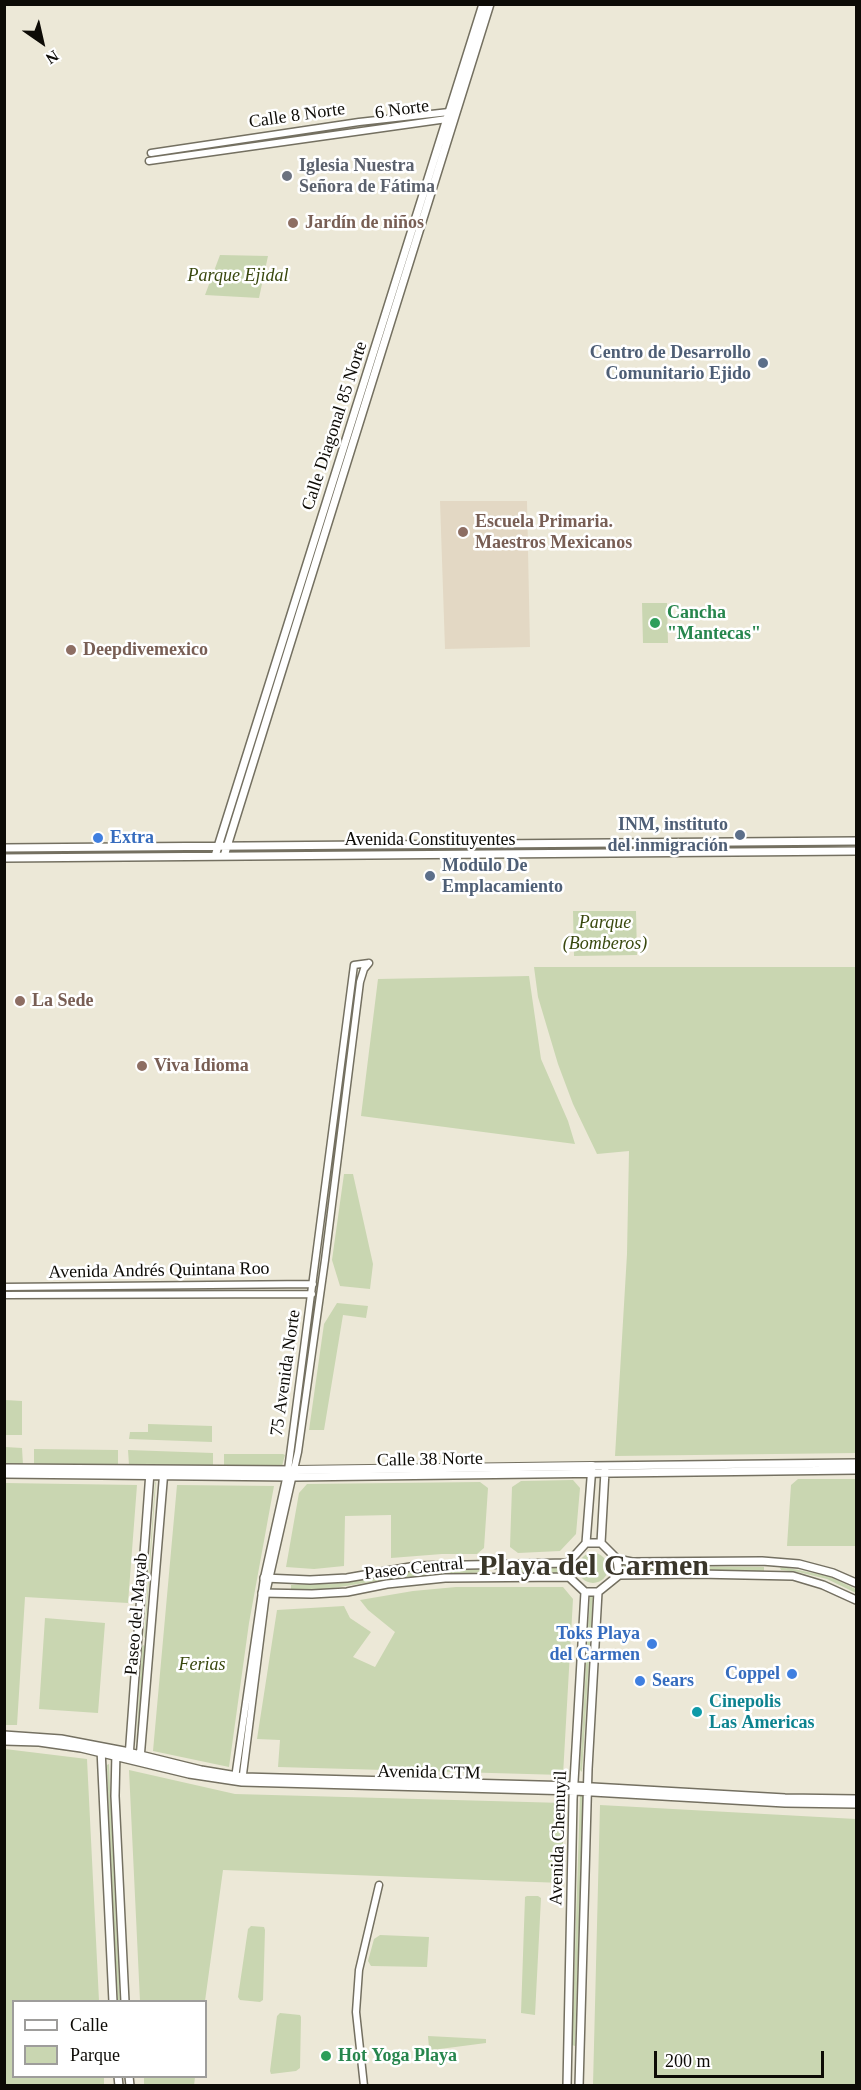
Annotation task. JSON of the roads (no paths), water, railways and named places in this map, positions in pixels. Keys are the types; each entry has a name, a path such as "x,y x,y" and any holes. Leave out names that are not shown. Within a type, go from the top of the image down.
{"main road":[{"name":"Calle Diagonal 85 Norte","path":"214,856 483,4"},
{"name":"Calle Diagonal 85 Norte","path":"224,856 490,4"},
{"name":"Avenida Constituyentes","path":"4,848 856,841"},
{"name":"Avenida Constituyentes","path":"4,858 856,851"},
{"name":"Calle 38 Norte","path":"4,1474 164,1472 290,1474 592,1470 856,1463"},
{"name":"Calle 38 Norte","path":"4,1468 150,1473"},
{"name":"Calle 38 Norte","path":"605,1469 856,1470"},
{"path":"601,1543 605,1469"},
{"path":"592,1470 586,1543 568,1563 569,1577 585,1592 598,1592 619,1575 793,1576 823,1585 856,1600"},
{"name":"Paseo del Mayab","path":"140,1758 164,1472"},
{"name":"Paseo del Mayab","path":"129,1756 150,1473"},
{"path":"586,1543 601,1543 617,1559 632,1562 762,1561 799,1564 833,1573 856,1583"},
{"path":"617,1559 619,1575"},
{"name":"Paseo Central","path":"267,1578 310,1580 426,1566 568,1563"},
{"name":"Paseo Central","path":"264,1593 347,1592 387,1584 445,1578 569,1577"},
{"name":"Avenida Chemuyil","path":"567,2085 575,1789 585,1592"},
{"name":"Avenida Chemuyil","path":"579,2085 588,1790 598,1592"},
{"name":"Avenida CTM","path":"4,1735 61,1739 101,1750"},
{"name":"Avenida CTM","path":"4,1741 39,1742 101,1750 140,1758 189,1774 239,1779 575,1789"},
{"path":"101,1750 113,2000"},
{"path":"116,1753 115,1796 125,2000"},
{"name":"Avenida CTM","path":"239,1779 575,1789 785,1803 856,1804"},
{"name":"Avenida CTM","path":"588,1790 856,1799"}],"street":[{"name":"Calle 8 Norte","path":"151,153 360,122 448,115"},
{"name":"6 Norte","path":"148,161 448,115"},
{"name":"75 Avenida Norte","path":"239,1779 264,1593 290,1474 325,1260 360,982 364,969 369,963 354,965 290,1474"},
{"name":"Avenida Andrés Quintana Roo","path":"4,1287 313,1284"},
{"name":"Avenida Andrés Quintana Roo","path":"4,1295 312,1294"},
{"name":"75 Avenida Norte","path":"239,1779 245,1761 264,1593"},
{"path":"245,1761 247,1769 259,1778"},
{"path":"364,2085 356,2012 359,1970 379,1885"}],"place":[{"name":"Iglesia Nuestra Señora de Fátima","path":"287,176"},
{"name":"Jardín de niños","path":"293,223"},
{"name":"Centro de Desarrollo Comunitario Ejido","path":"763,363"},
{"name":"Escuela Primaria. Maestros Mexicanos","path":"463,532"},
{"name":"Cancha \"Mantecas\"","path":"655,623"},
{"name":"Deepdivemexico","path":"71,650"},
{"name":"INM, instituto del inmigración","path":"740,835"},
{"name":"Extra","path":"98,838"},
{"name":"Modulo De Emplacamiento","path":"430,876"},
{"name":"La Sede","path":"20,1001"},
{"name":"Viva Idioma","path":"142,1066"},
{"name":"Toks Playa del Carmen","path":"652,1644"},
{"name":"Coppel","path":"792,1674"},
{"name":"Sears","path":"640,1681"},
{"name":"Cinepolis Las Americas","path":"697,1712"},
{"name":"Hot Yoga Playa","path":"326,2056"}],"district":[{"name":"Playa del Carmen","path":"594,1567"}],"park label":[{"name":"Parque Ejidal","path":"238,276"},
{"name":"Parque (Bomberos)","path":"605,933"},
{"name":"Ferias","path":"202,1665"}]}
